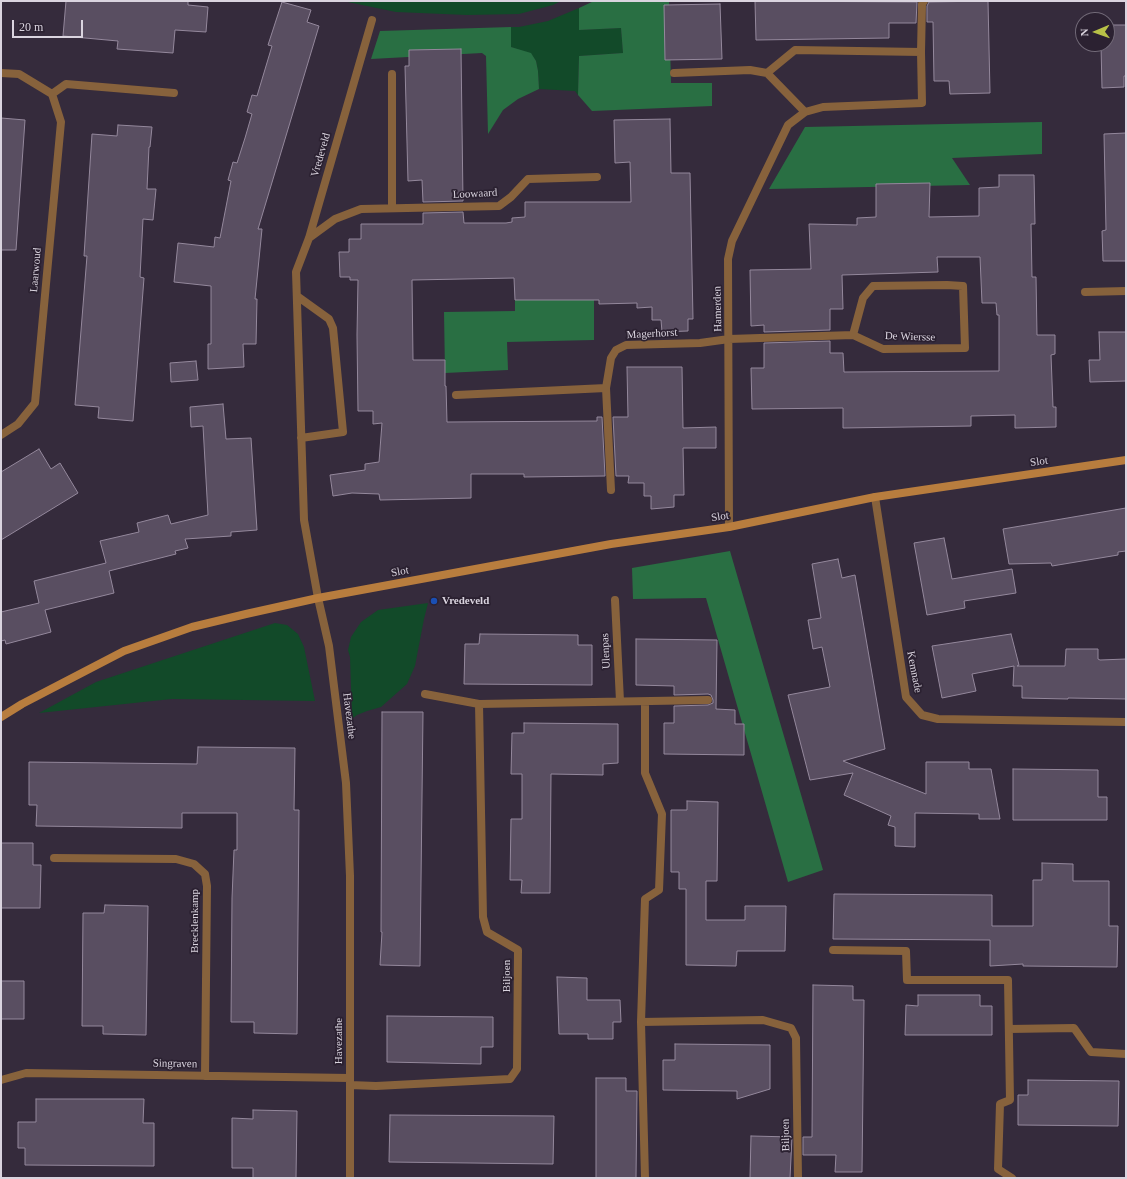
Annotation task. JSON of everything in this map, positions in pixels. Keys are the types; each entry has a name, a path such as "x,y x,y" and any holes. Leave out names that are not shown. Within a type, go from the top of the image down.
{"street":[{"name":"Hamerden","path":"729,527 730,339 728,259 732,241 788,125 805,112 823,107 922,104 921,52 922,4 924,1"},
{"name":"Vredeveld","path":"318,598 304,520 296,272 309,238 372,20"},
{"path":"767,73 795,50 921,52"},
{"path":"674,73 750,70 767,73 805,112"},
{"path":"1,73 19,74 52,94 66,84 174,93"},
{"path":"392,74 392,208"},
{"name":"Laarwoud","path":"1,435 18,424 35,403 62,122 52,94"},
{"name":"Loowaard","path":"309,238 335,219 361,209 499,206 511,197 528,179 597,177"},
{"name":"De Wiersse","path":"730,339 853,335 884,349 965,348 963,286 873,286 863,298 853,335"},
{"path":"1085,292 1126,291"},
{"path":"297,296 329,319 334,328 343,432 301,438"},
{"name":"Magerhorst","path":"611,490 606,388 611,358 616,350 626,345 700,343 730,339"},
{"path":"456,395 606,388"},
{"name":"Slot","path":"318,598 611,544 729,527 875,497 1126,460"},
{"name":"Kemnade","path":"875,497 906,696 922,715 938,720 1126,722"},
{"path":"1,717 22,704 124,652 192,627 318,598"},
{"name":"Havezathe","path":"318,598 329,646 346,783 350,876 350,1178"},
{"name":"Ulenpas","path":"615,600 620,701"},
{"path":"425,694 479,704 708,700"},
{"path":"645,702 644,773 662,814 659,890 645,898 641,1022 645,1178"},
{"name":"Biljoen","path":"350,1082 376,1086 510,1079 517,1069 518,950 487,932 483,917 479,704"},
{"name":"Brecklenkamp","path":"54,858 176,859 194,864 205,874 207,886 205,1076"},
{"path":"833,950 906,951 907,980 1008,980 1010,1100 1000,1104 998,1169 1012,1178"},
{"name":"Biljoen","path":"641,1022 764,1020 791,1028 796,1038 798,1178"},
{"path":"1009,1029 1074,1028 1091,1052 1126,1054"},
{"name":"Singraven","path":"1,1080 26,1074 205,1076 350,1082"}],"green space":[{"path":"343,1 561,1 553,5 519,14 467,15 396,12"},
{"path":"594,1 669,1 671,83 712,83 712,106 592,111 578,95 579,56 623,53 621,28 579,30 579,8"},
{"path":"579,8 579,30 621,28 623,53 579,56 578,95 575,91 539,89 536,61 531,54 511,47 511,27 519,27 548,21"},
{"path":"511,27 511,47 531,53 536,61 539,89 518,99 503,110 488,134 486,56 482,53 371,59 380,31"},
{"path":"1042,122 1042,154 952,158 970,185 769,189 805,127"},
{"path":"594,287 594,340 507,342 508,370 445,373 444,312 515,311 515,288"},
{"path":"730,551 823,870 788,882 706,598 633,599 632,568"},
{"path":"428,603 415,666 407,684 381,707 357,715 352,719 350,657 348,650 351,637 361,622 378,610"},
{"path":"275,623 287,625 298,634 304,647 315,701 172,699 39,713 96,682"}],"building":[{"path":"66,1 188,1 188,5 208,7 206,32 175,30 173,53 117,49 118,41 63,36"},
{"path":"755,1 917,2 916,23 889,23 889,38 756,40"},
{"path":"988,1 990,93 950,94 949,81 934,81 933,22 927,22 927,6 929,2"},
{"path":"282,2 311,10 307,22 319,26 258,229 262,229 255,299 257,299 256,344 243,344 244,367 208,369 208,344 211,344 211,286 174,282 178,243 214,247 215,237 220,238 231,181 228,180 233,162 237,163 245,138 252,114 247,112 252,95 257,96 272,46 268,45"},
{"path":"720,4 722,59 665,60 664,5"},
{"path":"1115,25 1126,25 1126,76 1124,76 1124,87 1102,88 1101,52 1115,52"},
{"path":"461,49 463,201 423,202 422,180 408,181 405,66 409,66 409,50"},
{"path":"1,118 25,120 16,250 1,250"},
{"path":"670,119 671,173 690,173 693,319 688,319 688,331 662,332 661,320 652,320 652,307 637,308 637,303 599,304 599,300 515,300 514,278 412,280 413,360 445,360 447,422 597,421 597,417 602,417 605,476 524,477 524,474 471,474 471,498 380,500 379,494 352,493 333,496 330,475 365,470 365,464 379,462 382,423 373,424 373,411 358,411 358,280 350,280 350,277 340,277 339,252 349,252 349,239 361,239 361,224 423,224 423,213 463,212 464,223 506,223 512,222 512,218 525,217 525,202 631,202 630,162 615,163 614,120"},
{"path":"118,125 152,127 149,147 147,189 156,189 153,220 143,219 140,277 144,278 133,421 98,418 99,407 75,405 87,256 84,256 92,134 117,136"},
{"path":"1126,133 1126,261 1103,261 1102,231 1106,230 1104,134"},
{"path":"999,175 1034,175 1035,224 1031,224 1032,277 1036,277 1037,335 1055,335 1055,354 1051,355 1053,407 1056,407 1056,427 1015,428 1015,415 971,416 971,426 843,428 843,408 752,409 751,368 764,368 764,343 830,341 830,353 843,353 844,372 999,371 999,315 997,315 996,303 982,303 980,257 937,257 938,272 842,275 843,309 830,309 830,330 764,332 764,325 751,326 750,270 811,269 809,224 857,225 857,218 876,217 876,184 930,183 929,217 979,216 979,188 999,187"},
{"path":"1099,332 1126,332 1126,381 1090,382 1089,360 1100,360"},
{"path":"196,361 198,380 171,382 170,363"},
{"path":"627,367 682,367 683,428 716,427 716,448 683,448 684,495 674,495 674,507 651,509 651,496 644,496 644,483 628,483 629,476 616,476 613,417 628,417"},
{"path":"223,404 226,439 251,438 257,530 231,532 231,536 185,539 188,548 175,551 176,554 109,571 114,593 45,610 51,632 6,644 5,640 1,641 1,612 39,603 34,581 106,563 100,541 139,532 137,523 168,515 171,524 208,515 203,426 191,427 190,407"},
{"path":"39,449 51,469 60,463 78,493 1,540 1,472"},
{"path":"1126,508 1126,551 1118,552 1118,555 1052,566 1051,563 1009,564 1003,529"},
{"path":"944,538 952,579 1012,569 1016,593 964,601 965,608 927,615 914,543"},
{"path":"838,559 842,578 855,575 885,749 843,761 926,794 926,762 969,762 969,769 991,769 1000,819 979,819 979,814 915,813 915,847 895,846 895,827 888,825 891,816 844,795 853,773 810,780 788,695 830,687 822,647 813,649 808,620 821,618 812,564"},
{"path":"480,634 578,635 578,645 592,645 592,685 464,684 465,644 479,644"},
{"path":"1011,634 1019,665 1017,666 1065,666 1066,649 1098,649 1098,659 1100,660 1126,659 1126,699 1022,698 1022,686 1013,686 1014,666 972,674 976,691 942,698 932,646"},
{"path":"636,639 717,640 716,709 735,710 735,724 744,724 744,755 664,754 664,723 674,723 674,706 708,705 713,703 713,700 711,695 708,694 674,695 674,686 636,685"},
{"path":"382,712 423,712 420,966 380,965 382,932"},
{"path":"524,723 618,724 618,763 603,764 603,775 551,774 550,893 521,893 522,880 510,880 511,819 522,819 522,774 511,774 512,733 524,733"},
{"path":"198,747 295,748 294,810 299,810 297,1034 254,1033 254,1022 231,1022 232,898 234,850 237,850 237,813 182,813 182,828 36,826 37,805 29,805 29,762 197,764"},
{"path":"1013,769 1098,770 1098,797 1107,797 1107,820 1013,820"},
{"path":"687,801 718,802 717,881 706,881 706,920 745,920 745,906 786,906 785,951 737,951 736,966 686,965 686,889 679,889 679,872 671,872 671,810 687,810"},
{"path":"1,843 33,843 33,865 41,865 40,908 1,908"},
{"path":"1042,863 1073,864 1073,881 1109,881 1109,926 1118,926 1117,967 1023,966 1023,964 990,966 990,940 833,939 834,894 992,895 992,926 1033,926 1033,880 1042,880"},
{"path":"105,905 148,906 146,1035 103,1034 103,1026 82,1026 83,913 104,913"},
{"path":"557,977 587,978 587,1000 620,1000 621,1022 613,1022 613,1039 588,1039 588,1034 559,1034"},
{"path":"1,981 24,981 24,1019 1,1019"},
{"path":"813,985 853,986 853,1000 864,1000 862,1172 835,1172 836,1155 803,1155 803,1137 812,1137"},
{"path":"918,995 980,995 980,1006 992,1006 992,1035 905,1035 906,1005 918,1006"},
{"path":"387,1016 493,1017 493,1047 481,1047 481,1064 387,1062"},
{"path":"675,1044 770,1045 770,1089 737,1099 737,1091 663,1090 663,1060 675,1060"},
{"path":"596,1078 626,1078 626,1091 637,1091 636,1178 596,1178"},
{"path":"1028,1080 1119,1081 1118,1126 1018,1125 1018,1095 1028,1095"},
{"path":"36,1099 144,1099 143,1123 154,1123 154,1166 25,1165 25,1148 18,1148 18,1122 36,1122"},
{"path":"253,1110 297,1111 296,1178 253,1178 253,1168 232,1168 232,1118 253,1119"},
{"path":"390,1115 554,1116 553,1164 389,1162"},
{"path":"751,1136 792,1137 790,1178 750,1178"}],"place":[{"name":"Vredeveld","path":"434,601"}]}
